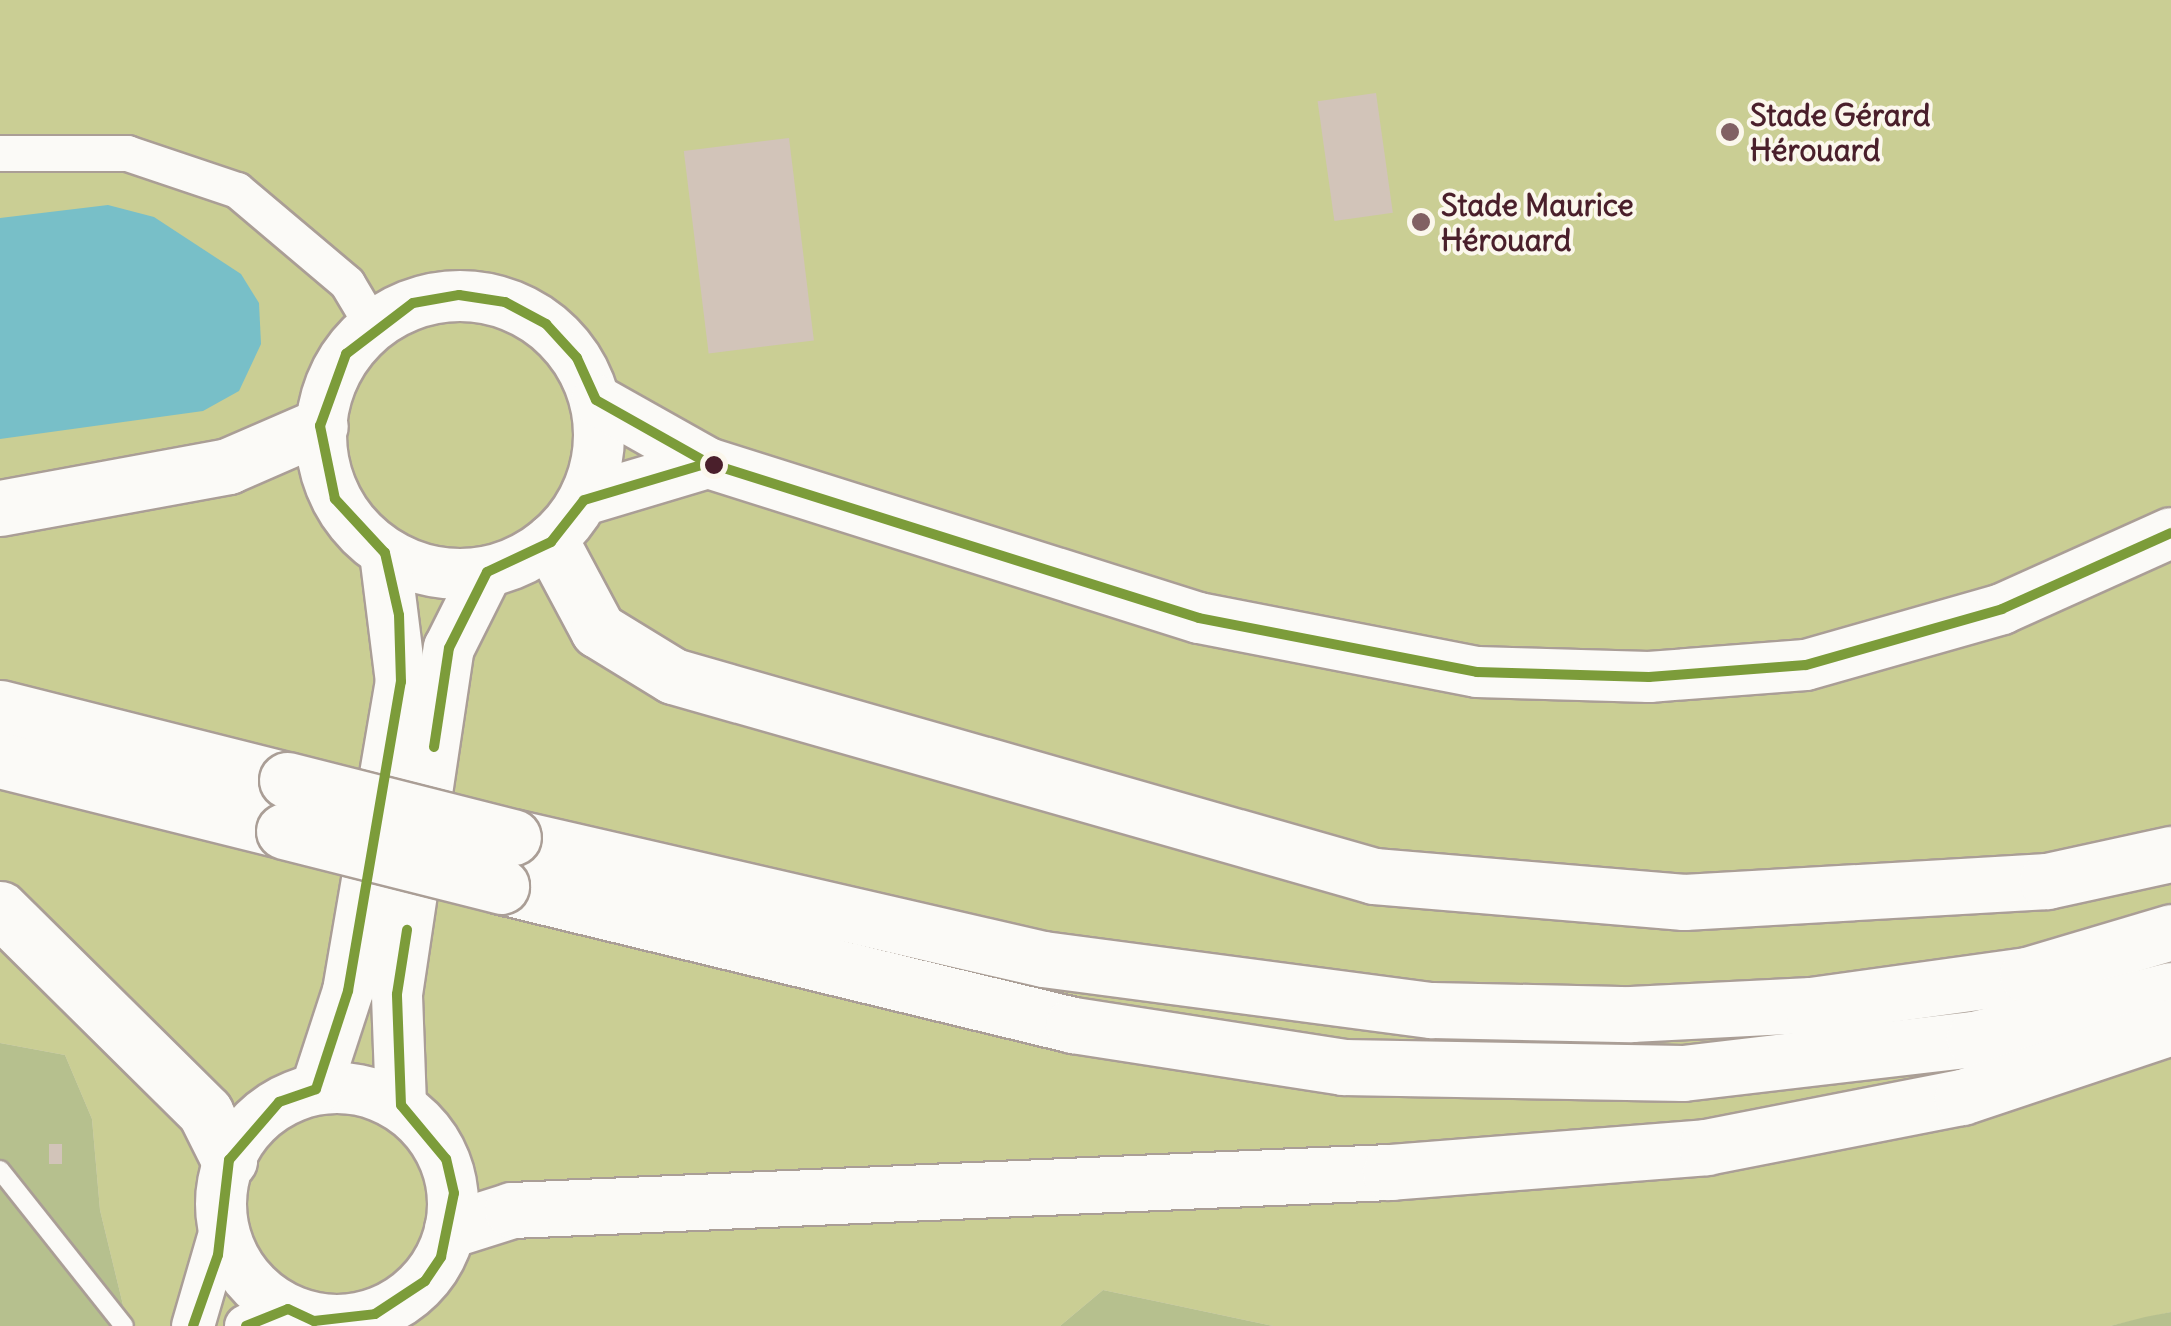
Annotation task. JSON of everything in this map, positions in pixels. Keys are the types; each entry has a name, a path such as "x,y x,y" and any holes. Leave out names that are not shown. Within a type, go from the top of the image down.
{"highway":[{"path":"0,508 228,466 320,426"},
{"path":"550,542 598,630 673,676 1374,876 1684,902 2046,881 2171,854"},
{"path":"0,708 285,806 507,862 1073,1025 1342,1068 1683,1073 1974,1039 2171,990"},
{"path":"0,760 285,806"},
{"path":"507,862 1044,959 1432,1010 1632,1014 1810,1004 2027,975 2171,932"},
{"path":"0,909 205,1112 229,1160"},
{"path":"452,1229 512,1210 1390,1172 1706,1147 1962,1097 2171,1027"}],"main road":[{"path":"316,1088 348,992 400,682 399,615 384,553 335,499 320,426 327,388 372,325 413,302 459,295 504,302 546,324 577,358 596,400 601,434 584,500 550,542 487,572 452,574 384,553"},
{"path":"596,400 708,463 1199,618 1477,672 1649,677 1806,666 2002,609 2171,533"},
{"path":"584,500 708,463"},
{"path":"401,1106 397,994 449,648 487,572"},
{"path":"316,1088 360,1090 401,1106 446,1159 452,1229 424,1281 375,1314 314,1320 267,1318 235,1260 222,1226 229,1160 279,1102 316,1088"}],"street":[{"path":"0,153 127,153 237,190 347,283 372,325"},
{"path":"192,1326 222,1226"}],"lane":[{"path":"0,1170 124,1326"}],"green space":[{"path":"0,0 2171,0 2171,1312 2110,1326 1273,1326 1103,1290 1060,1326 110,1326 123,1305 100,1210 92,1119 65,1055 0,1043"},
{"path":"0,1043 65,1055 92,1119 100,1210 123,1305 110,1326 0,1326"},
{"path":"1103,1290 1273,1326 1060,1326"},
{"path":"2171,1312 2171,1326 2110,1326 2145,1317"}],"water":[{"path":"108,205 154,217 241,274 259,303 261,344 239,391 203,411 0,439 0,218"}],"building":[{"path":"1376,93 1393,213 1334,221 1318,101"},
{"path":"789,138 814,340 709,353 684,151"},
{"path":"49,1144 62,1144 62,1164 49,1164"}],"transit line":[{"path":"193,1326 218,1255 229,1160 279,1102 316,1089 348,991 401,682 399,615 385,553 335,499 320,426 346,354 413,303 459,295 505,302 546,324 577,358 596,400 708,463 1199,618 1477,672 1649,677 1806,665 2002,609 2171,533"},
{"path":"434,747 449,648 487,572 551,542 584,500 708,463"},
{"path":"246,1326 288,1309 314,1321 375,1314 425,1281 441,1257 454,1193 446,1159 401,1105 397,994 407,930"}],"place":[{"name":"Stade Gérard Hérouard","path":"1730,132"},
{"name":"Stade Maurice Hérouard","path":"1421,222"}]}
